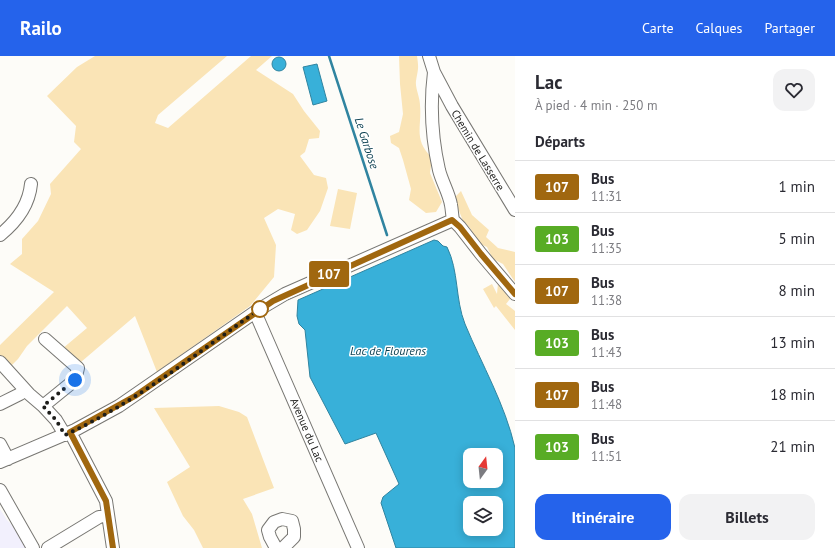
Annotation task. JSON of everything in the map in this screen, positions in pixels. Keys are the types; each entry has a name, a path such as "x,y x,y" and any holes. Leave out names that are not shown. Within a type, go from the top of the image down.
{"street":[{"path":"429,56 434,72 432,84 433,122 436,153 443,183 451,204 449,222"},
{"name":"Chemin de Lasserre","path":"434,72 480,154 515,210"},
{"path":"433,122 443,112 452,106"},
{"path":"0,235 22,211 28,199 31,184"},
{"path":"1,443 4,461 67,434 135,396 255,312 285,294 449,222 460,227 515,294"},
{"name":"Avenue du Lac","path":"255,312 358,548"},
{"path":"43,406 75,380 78,368 45,339"},
{"path":"0,362 24,389 56,420 67,434 102,491 108,515 113,548"},
{"path":"0,404 13,398 24,389"},
{"path":"0,490 33,548"},
{"path":"48,548 99,517 108,515"},
{"path":"276,548 268,530 274,522 288,519 292,521 294,525 294,537 284,548"}],"shaded area":[{"path":"95,56 227,56 158,115 155,123 168,128 251,56 272,56 256,70 293,94 320,131 319,138 309,139 305,152 300,156 314,175 326,178 328,188 320,211 307,230 297,234 291,230 295,214 278,209 264,218 276,245 274,277 250,306 157,372 135,316 81,362 76,361 62,349 87,328 67,306 27,346 10,367 0,356 0,345 54,292 10,264 22,254 22,239 38,221 51,194 50,184 81,149 74,142 76,126 47,96 77,67"},
{"path":"399,56 417,56 418,69 416,84 420,102 420,139 422,145 432,158 430,173 442,202 436,212 426,213 409,200 411,189 403,160 399,148 391,143 390,136 399,132 403,114"},
{"path":"338,189 357,193 350,229 330,226"},
{"path":"461,191 472,215 489,230 486,237 498,248 515,252 515,282 503,264 493,259 487,247 478,243 470,228 463,221 454,198"},
{"path":"498,283 510,299 506,304 515,311 515,330 496,306 494,308 483,289 492,284 497,294"},
{"path":"219,406 239,412 247,417 274,488 243,499 252,514 262,548 203,548 194,530 183,516 167,482 190,467 154,408"},
{"path":"0,509 7,520 16,529 27,548 0,548"}],"water":[{"path":"276,57 282,57 286,61 286,67 282,71 276,71 272,67 272,61"},
{"path":"317,64 327,101 313,105 303,67"},
{"name":"Lac de Flourens","path":"434,240 447,247 451,256 465,324 499,400 511,432 515,448 515,548 396,548 381,503 383,497 399,484 376,433 345,444 310,377 305,330 299,324 297,316 298,300"}],"waterway":[{"name":"Le Garbose","path":"329,56 387,235"}],"bus line":[{"name":"107","path":"113,548 106,501 70,432 87,424 135,396 255,312 285,294 452,220 460,227 515,294"}],"route":[{"path":"75,380 43,406 56,420 65,435 135,396 260,309"}]}
